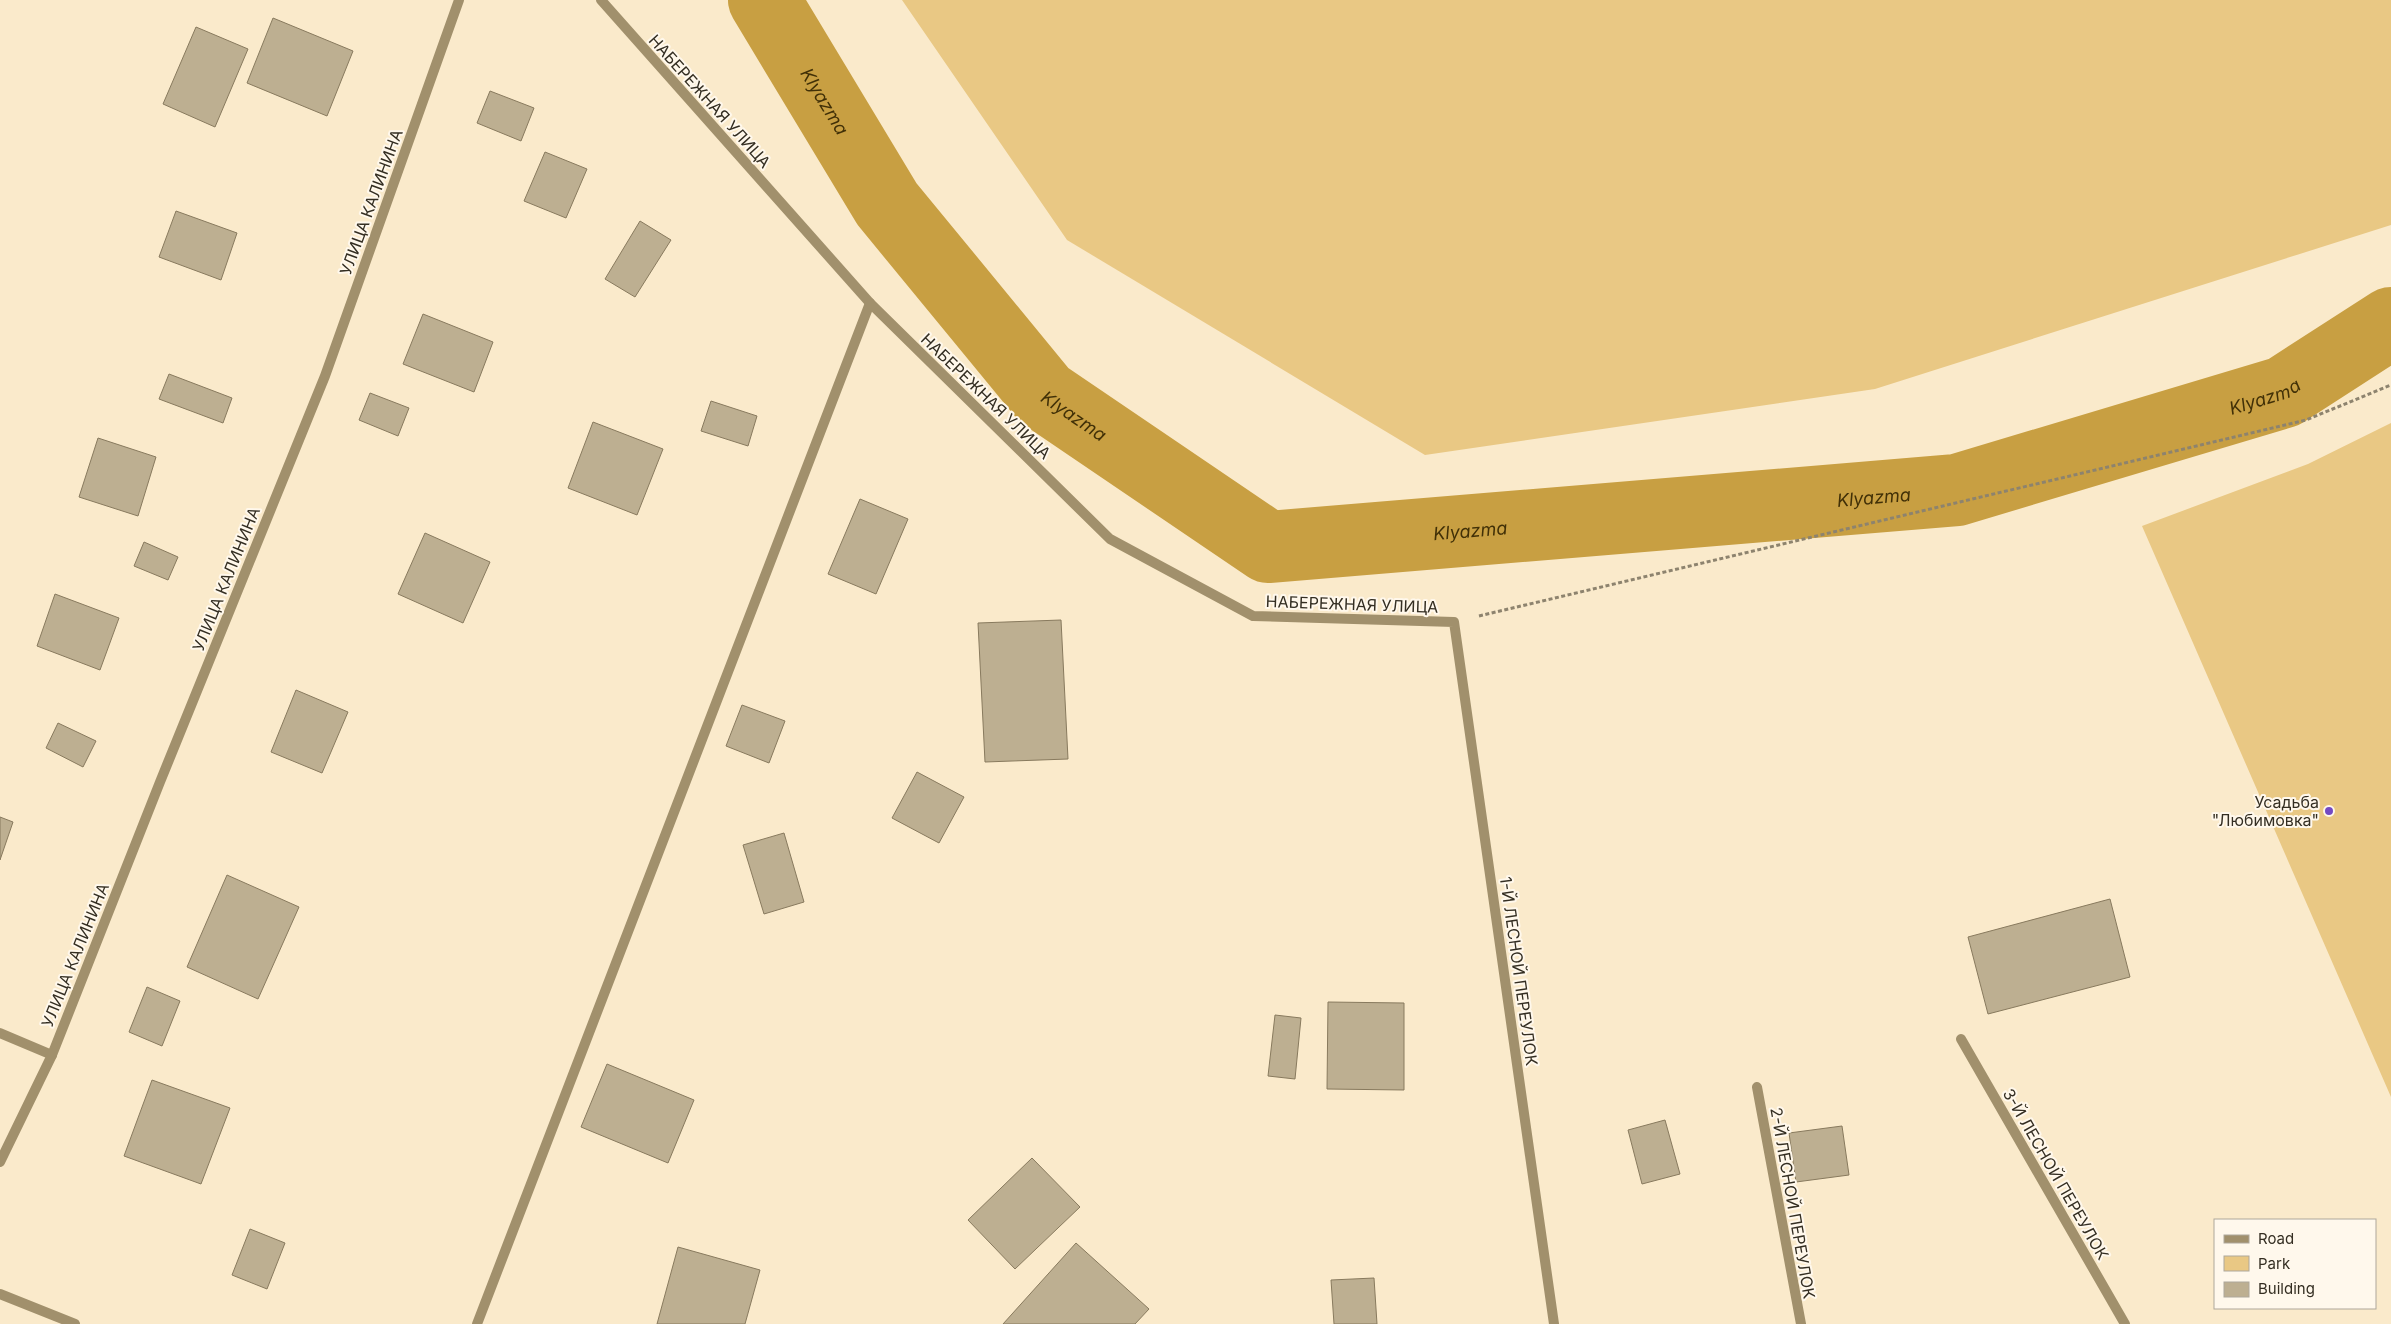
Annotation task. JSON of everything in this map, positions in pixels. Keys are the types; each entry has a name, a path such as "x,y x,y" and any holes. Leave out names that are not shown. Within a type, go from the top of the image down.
{"street":[{"name":"УЛИЦА КАЛИНИНА","path":"0,1162 52,1055 160,782 325,376 460,0"},
{"name":"НАБЕРЕЖНАЯ УЛИЦА","path":"601,0 870,303 1110,539 1252,616 1454,622"},
{"path":"476,1324 870,303"},
{"name":"1-Й ЛЕСНОЙ ПЕРЕУЛОК","path":"1454,622 1554,1324"},
{"path":"0,1033 52,1055"},
{"name":"3-Й ЛЕСНОЙ ПЕРЕУЛОК","path":"1961,1039 2125,1324"},
{"name":"2-Й ЛЕСНОЙ ПЕРЕУЛОК","path":"1757,1088 1801,1324"},
{"path":"0,1294 75,1324"}],"path":[{"path":"1454,622 2306,420 2391,384"}],"green space":[{"path":"902,0 2391,0 2391,225 1875,389 1425,455 1067,240"},
{"name":"Усадьба \"Любимовка\"","path":"2391,423 2391,1097 2142,526 2308,464"}],"building":[{"path":"273,18 353,51 327,116 247,83"},
{"path":"196,27 248,49 215,127 163,104"},
{"path":"490,91 534,108 521,141 477,123"},
{"path":"545,152 587,169 566,218 524,201"},
{"path":"176,211 237,233 221,280 159,257"},
{"path":"640,221 671,240 635,297 605,279"},
{"path":"423,314 493,342 474,392 403,364"},
{"path":"169,374 232,398 223,423 159,399"},
{"path":"370,393 409,408 398,436 359,420"},
{"path":"711,401 757,416 748,446 701,431"},
{"path":"593,422 663,449 637,515 568,488"},
{"path":"98,438 156,457 138,516 79,497"},
{"path":"860,499 908,519 876,594 828,574"},
{"path":"425,533 490,562 463,623 398,594"},
{"path":"144,542 178,557 168,580 134,566"},
{"path":"55,594 119,618 100,670 37,646"},
{"path":"1061,620 1068,759 985,762 978,623"},
{"path":"296,690 348,712 322,773 271,752"},
{"path":"742,705 785,721 769,763 726,746"},
{"path":"58,723 96,741 83,767 46,748"},
{"path":"917,772 964,797 939,843 892,818"},
{"path":"0,817 13,822 0,860"},
{"path":"784,833 804,902 764,914 743,845"},
{"path":"227,875 299,907 258,999 187,967"},
{"path":"2110,899 2130,977 1988,1014 1968,937"},
{"path":"147,987 180,1001 162,1046 129,1032"},
{"path":"1328,1002 1404,1003 1404,1090 1327,1089"},
{"path":"1275,1015 1301,1018 1295,1079 1268,1076"},
{"path":"607,1064 694,1100 668,1163 581,1127"},
{"path":"152,1080 230,1108 201,1184 124,1156"},
{"path":"1665,1120 1680,1174 1642,1184 1628,1130"},
{"path":"1842,1126 1849,1175 1796,1182 1789,1133"},
{"path":"1032,1158 1080,1207 1015,1269 968,1220"},
{"path":"250,1229 285,1243 267,1289 232,1275"},
{"path":"1076,1243 1149,1309 1135,1324 1003,1324"},
{"path":"678,1247 760,1270 745,1324 657,1324"},
{"path":"1374,1278 1377,1324 1334,1324 1331,1280"}],"waterway":[{"name":"Klyazma","path":"764,0 887,204 1044,395 1268,547 1957,490 2284,392 2391,323"}],"place":[{"name":"Усадьба \"Любимовка\"","path":"2329,811"}]}
